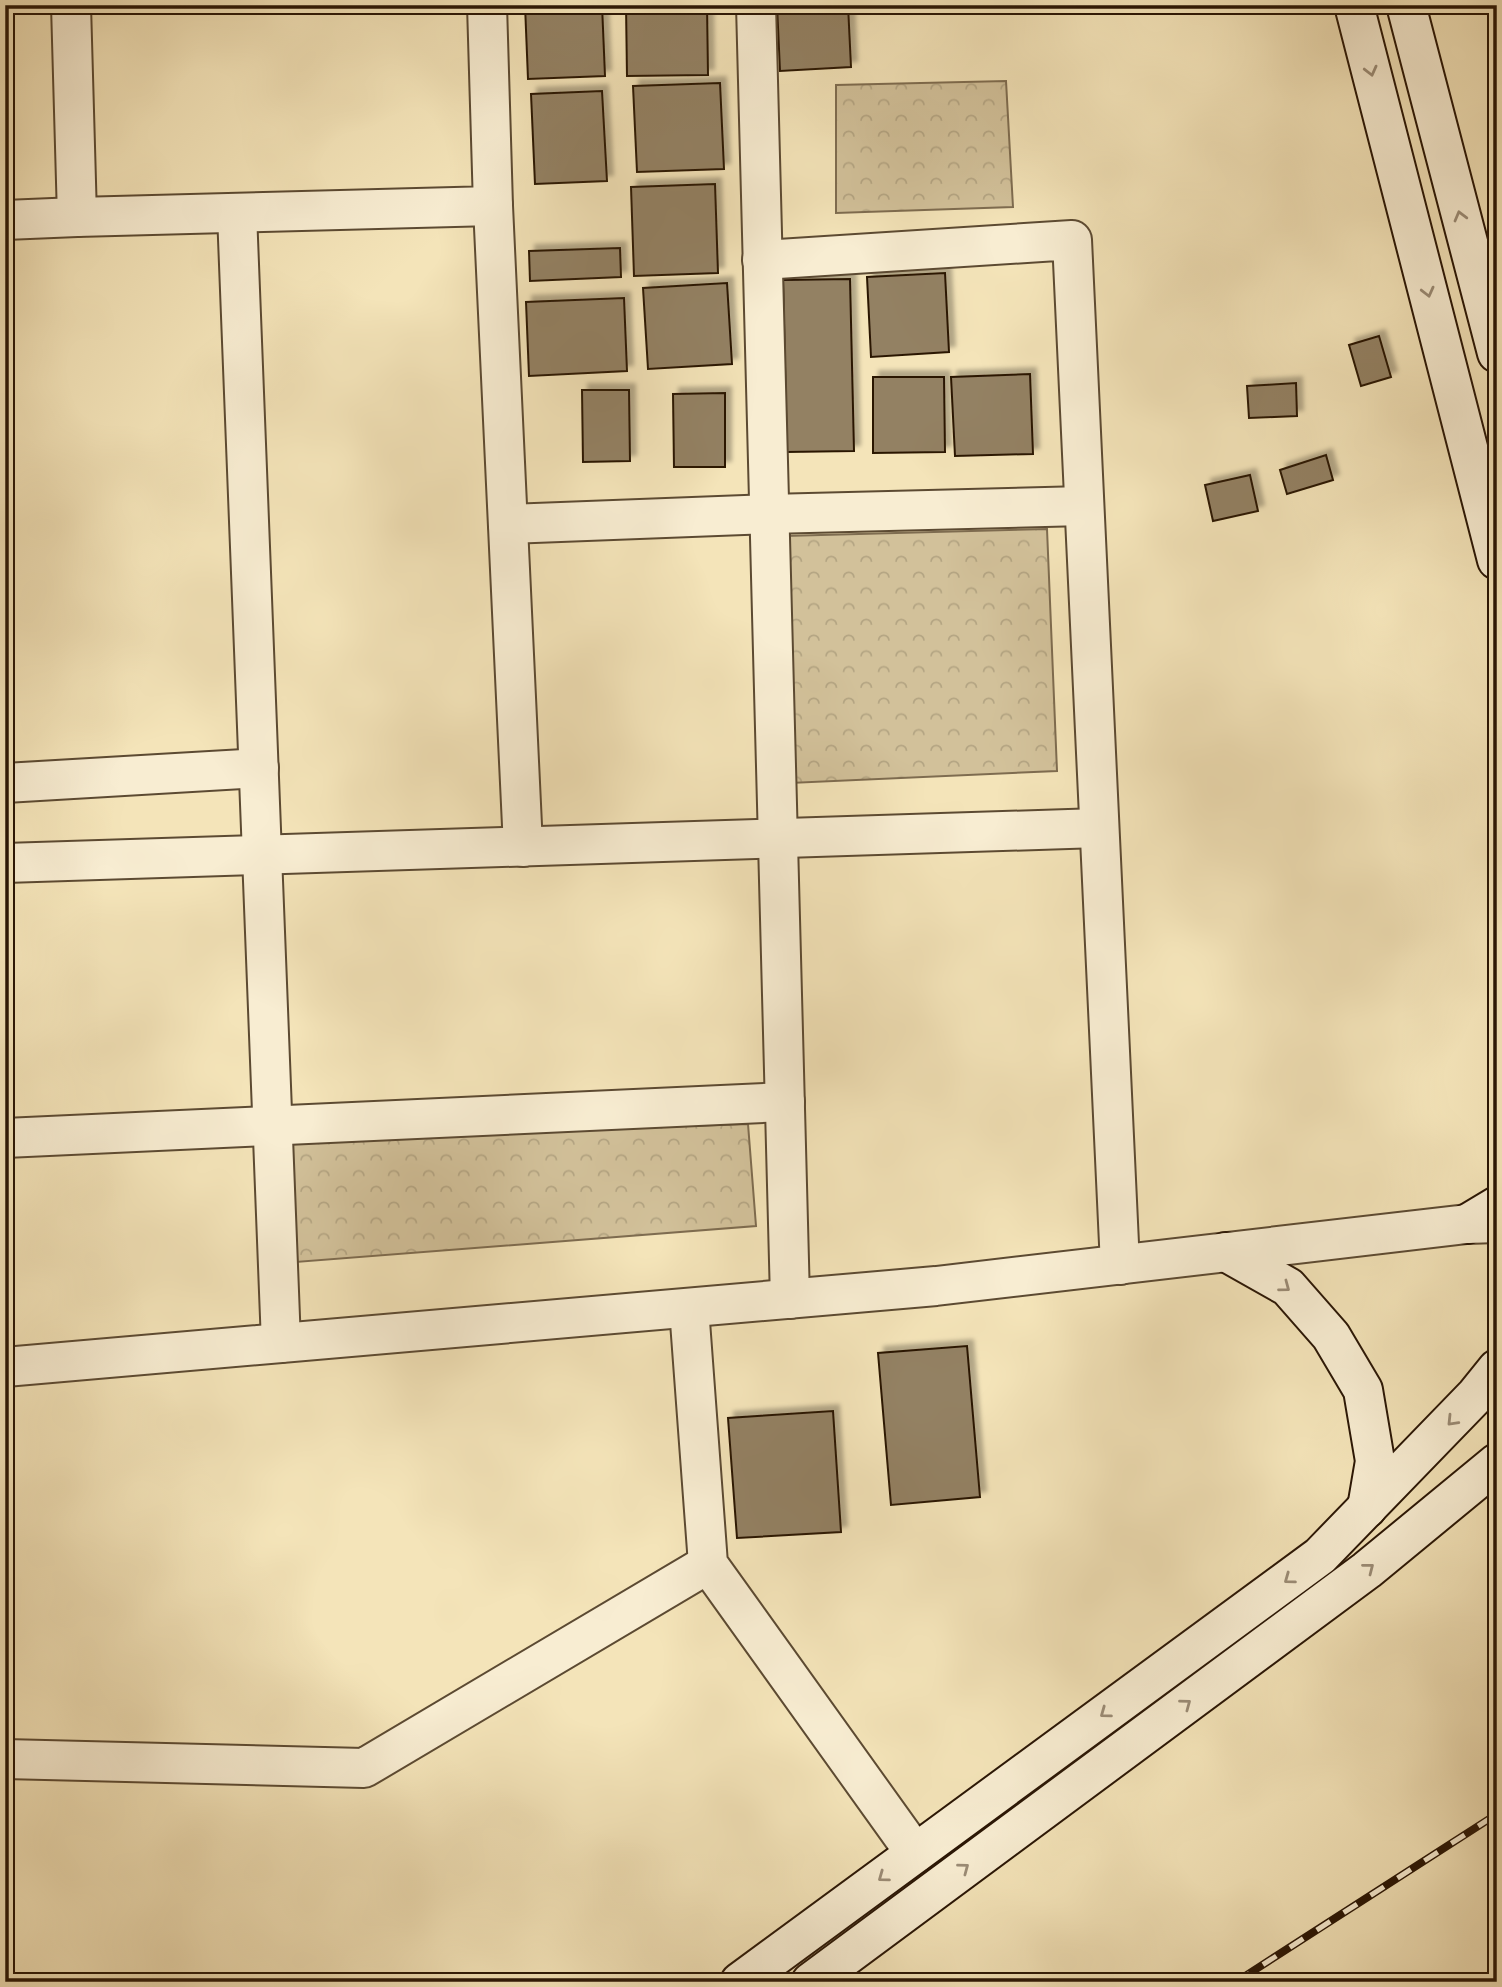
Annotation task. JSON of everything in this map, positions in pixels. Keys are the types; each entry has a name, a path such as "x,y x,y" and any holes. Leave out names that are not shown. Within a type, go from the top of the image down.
{"street":[{"path":"71,5 78,217"},
{"path":"487,5 493,206 523,847"},
{"path":"755,5 790,1299"},
{"path":"1354,5 1497,560"},
{"path":"1406,5 1491,308 1497,353"},
{"path":"5,220 493,206"},
{"path":"237,213 281,1343"},
{"path":"762,260 1072,240 1120,1265"},
{"path":"508,524 1084,506"},
{"path":"5,783 259,768"},
{"path":"5,863 1099,828"},
{"path":"5,1138 785,1101"},
{"path":"5,1367 936,1286 1487,1218"},
{"path":"1226,1252 1288,1287 1331,1336 1363,1390 1375,1461 1367,1508"},
{"path":"689,1308 708,1564 915,1853"},
{"path":"740,1982 1320,1556 1476,1395 1497,1369"},
{"path":"811,1982 1367,1570 1497,1463"},
{"path":"5,1759 364,1768 708,1564"}],"green space":[{"path":"1006,81 1013,207 836,213 836,85"},
{"path":"1047,529 1057,771 790,783 784,536"},
{"path":"748,1124 756,1226 296,1262 290,1139"}],"building":[{"path":"525,5 602,5 605,76 528,79"},
{"path":"626,5 707,5 708,75 627,76"},
{"path":"777,5 848,5 851,67 780,71"},
{"path":"720,83 724,169 637,172 633,86"},
{"path":"602,91 607,181 535,184 531,94"},
{"path":"715,184 718,273 634,276 631,187"},
{"path":"620,248 621,277 530,281 529,251"},
{"path":"945,273 949,352 871,357 867,277"},
{"path":"850,279 854,451 787,452 783,280"},
{"path":"727,283 732,364 648,369 643,288"},
{"path":"624,298 627,371 529,376 526,302"},
{"path":"1379,336 1391,377 1361,386 1349,345"},
{"path":"1030,374 1033,454 955,456 951,377"},
{"path":"873,377 944,377 945,452 873,453"},
{"path":"1296,383 1297,416 1249,418 1247,386"},
{"path":"582,390 629,390 630,461 583,462"},
{"path":"725,393 725,467 674,467 673,394"},
{"path":"1326,455 1333,480 1287,494 1280,470"},
{"path":"1250,475 1258,511 1213,521 1205,485"},
{"path":"967,1346 980,1497 891,1505 878,1353"},
{"path":"833,1411 841,1532 737,1538 728,1418"}],"railway":[{"path":"1236,1982 1497,1814"}]}
